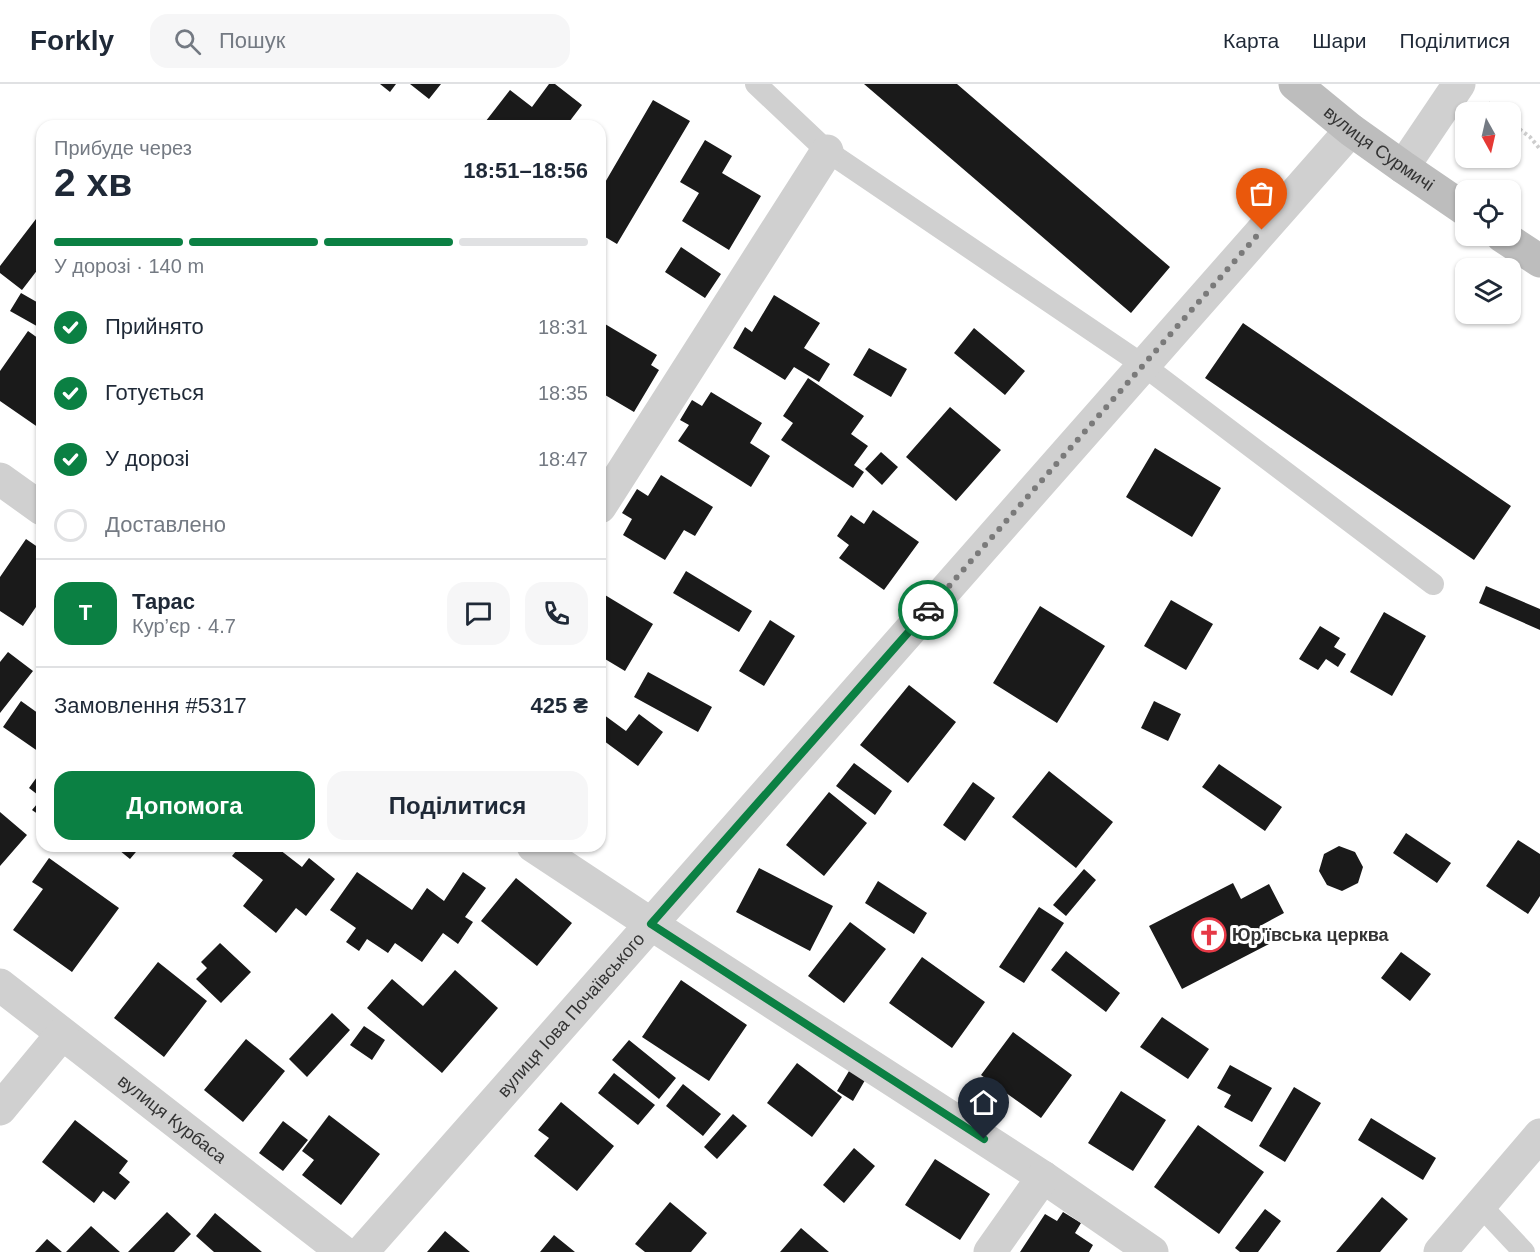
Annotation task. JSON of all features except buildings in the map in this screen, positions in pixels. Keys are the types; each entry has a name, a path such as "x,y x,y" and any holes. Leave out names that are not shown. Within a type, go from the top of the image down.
{"main road":[{"name":"вулиця Сурмичі","path":"1295,84 1351,130 1455,202"},
{"path":"1517,246 1540,261"}],"street":[{"path":"1403,167 1459,84"},
{"name":"вулиця Іова Почаївського","path":"362,1252 1351,130"},
{"path":"606,498 827,151"},
{"path":"0,479 36,505"},
{"path":"542,852 1043,1177 1152,1252"},
{"name":"вулиця Курбаса","path":"0,985 343,1252"},
{"path":"0,1109 62,1034"},
{"path":"1440,1252 1540,1135"},
{"path":"990,1252 1043,1177"}],"lane":[{"path":"756,84 827,151 1143,365 1433,584"},
{"path":"1480,1205 1524,1252"}],"path":[{"path":"1521,130 1540,149"}],"way so far":[{"path":"928,610 1262,230"}],"place":[{"name":"Юр'ївська церква","path":"1209,935"}],"route":[{"path":"928,610 651,924 984,1139"}]}
